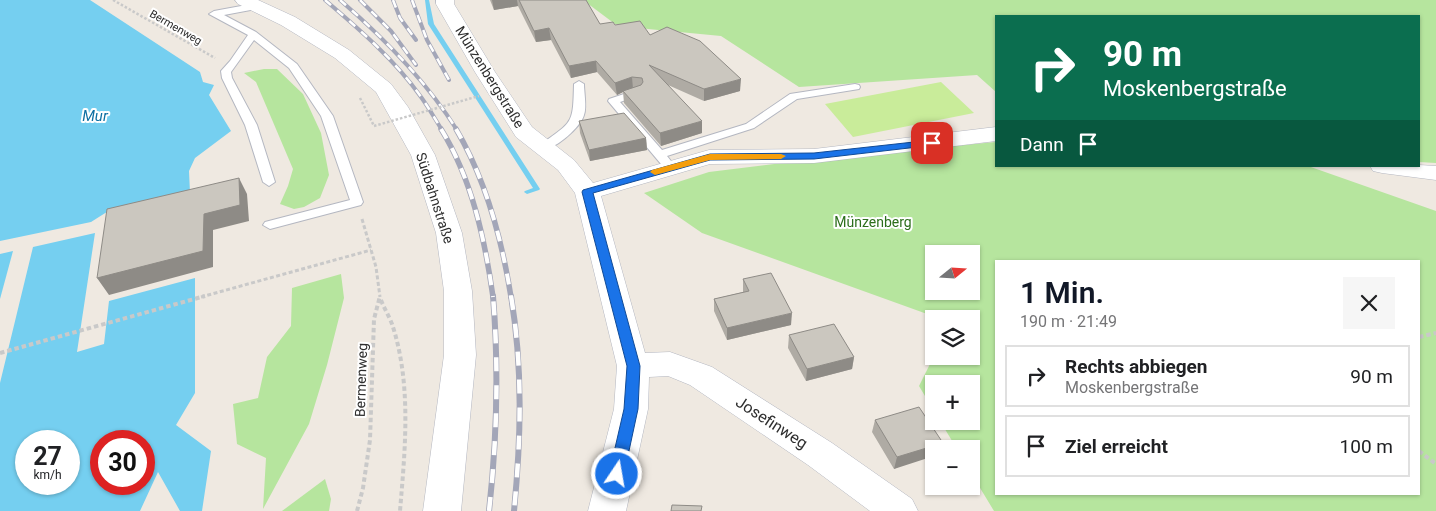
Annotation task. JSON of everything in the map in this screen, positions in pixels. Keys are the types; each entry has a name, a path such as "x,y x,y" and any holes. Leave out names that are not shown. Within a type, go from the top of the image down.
{"street":[{"name":"Münzenbergstraße","path":"445,0 445,4 485,72 524,132 566,165 587,192 633,366 631,409 607,511"},
{"name":"Südbahnstraße","path":"251,3 288,21 342,54 384,88 397,107 423,155 449,233 458,291 460,355 442,511"},
{"path":"587,192 665,161 710,157 814,156 995,134"},
{"path":"1388,167 1426,174 1436,173"},
{"name":"Josefinweg","path":"633,366 670,364 701,376 820,454 899,511"}],"lane":[{"path":"251,3 242,10 214,14 253,34 293,66 327,116 357,202 270,225"},
{"path":"253,34 234,63 226,71 251,125 269,182"},
{"path":"544,147 571,128 579,115 579,84"},
{"path":"637,93 612,100 665,161 750,126 794,96 855,86"}],"path":[{"name":"Bermenweg","path":"113,0 210,57 234,63"},
{"path":"359,96 374,126 479,96"},
{"name":"Bermenweg","path":"357,202 377,274 380,299 374,315 374,384 366,482 357,511"},
{"path":"0,353 371,250"},
{"path":"380,299 392,324 400,359 404,400 403,474 400,511"},
{"path":"1420,337 1436,333"},
{"path":"1420,452 1436,464"}],"green space":[{"path":"583,0 1436,0 1436,163 1420,162 1420,15 995,15 995,91 977,75 799,87 721,36 615,24"},
{"path":"264,69 277,69 303,94 321,133 329,175 320,198 304,207 294,209 280,204 293,169 256,82 244,73"},
{"path":"941,82 974,113 853,137 825,104"},
{"name":"Münzenberg","path":"995,142 995,167 1311,167 1436,211 1436,511 994,511 980,488 980,440 952,440 945,430 980,430 980,375 925,375 925,396 919,386 930,365 980,365 980,310 925,310 925,313 702,233 644,193 709,172 823,158"},
{"path":"341,274 344,298 327,365 309,424 263,509 266,458 237,444 233,404 258,398 267,357 291,326 292,288"},
{"path":"325,479 331,499 329,511 282,511"}],"water":[{"name":"Mur","path":"0,0 90,0 200,72 203,82 214,85 209,95 231,131 195,158 189,171 190,193 110,210 91,222 0,241"},
{"path":"95,233 77,352 104,344 109,301 195,278 195,393 176,425 211,451 202,511 180,511 158,472 155,478 155,430 90,430 90,495 147,495 140,511 0,511 0,383 33,247"},
{"path":"13,251 0,299 0,254"}],"building":[{"path":"519,0 586,0 600,24 613,22 615,25 640,21 650,35 667,27 700,41 741,79 704,89 649,65 702,121 660,133 623,91 641,85 643,82 642,78 632,77 615,83 596,61 569,66 549,28 534,31"},
{"path":"624,113 646,138 589,150 579,121"},
{"path":"239,178 240,205 204,214 203,251 97,278 107,209"},
{"path":"771,273 792,313 727,328 714,299 749,291 743,279"},
{"path":"834,324 854,357 807,369 789,335"},
{"path":"919,407 925,416 925,430 934,430 941,440 925,440 925,448 897,457 875,420"},
{"path":"672,505 702,506 701,511 671,511"}],"waterway":[{"path":"427,0 431,24 537,189 527,192"}],"railway":[{"path":"325,0 400,70 421,97 442,130"},
{"path":"340,0 372,29 418,77 457,130"},
{"path":"360,0 391,31 416,65"},
{"path":"393,0 400,18 416,40"},
{"path":"412,0 427,40 449,80"},
{"path":"441,129 461,168 476,210 493,297"},
{"path":"456,129 476,169 498,232 511,297"},
{"path":"489,511 496,404 493,296"},
{"path":"511,296 518,350 520,404 514,511"}],"slow traffic":[{"path":"655,172 710,157 781,156"}],"route":[{"path":"617,474 631,409 633,366 596,233 587,192 710,157 814,156 932,143"}]}
